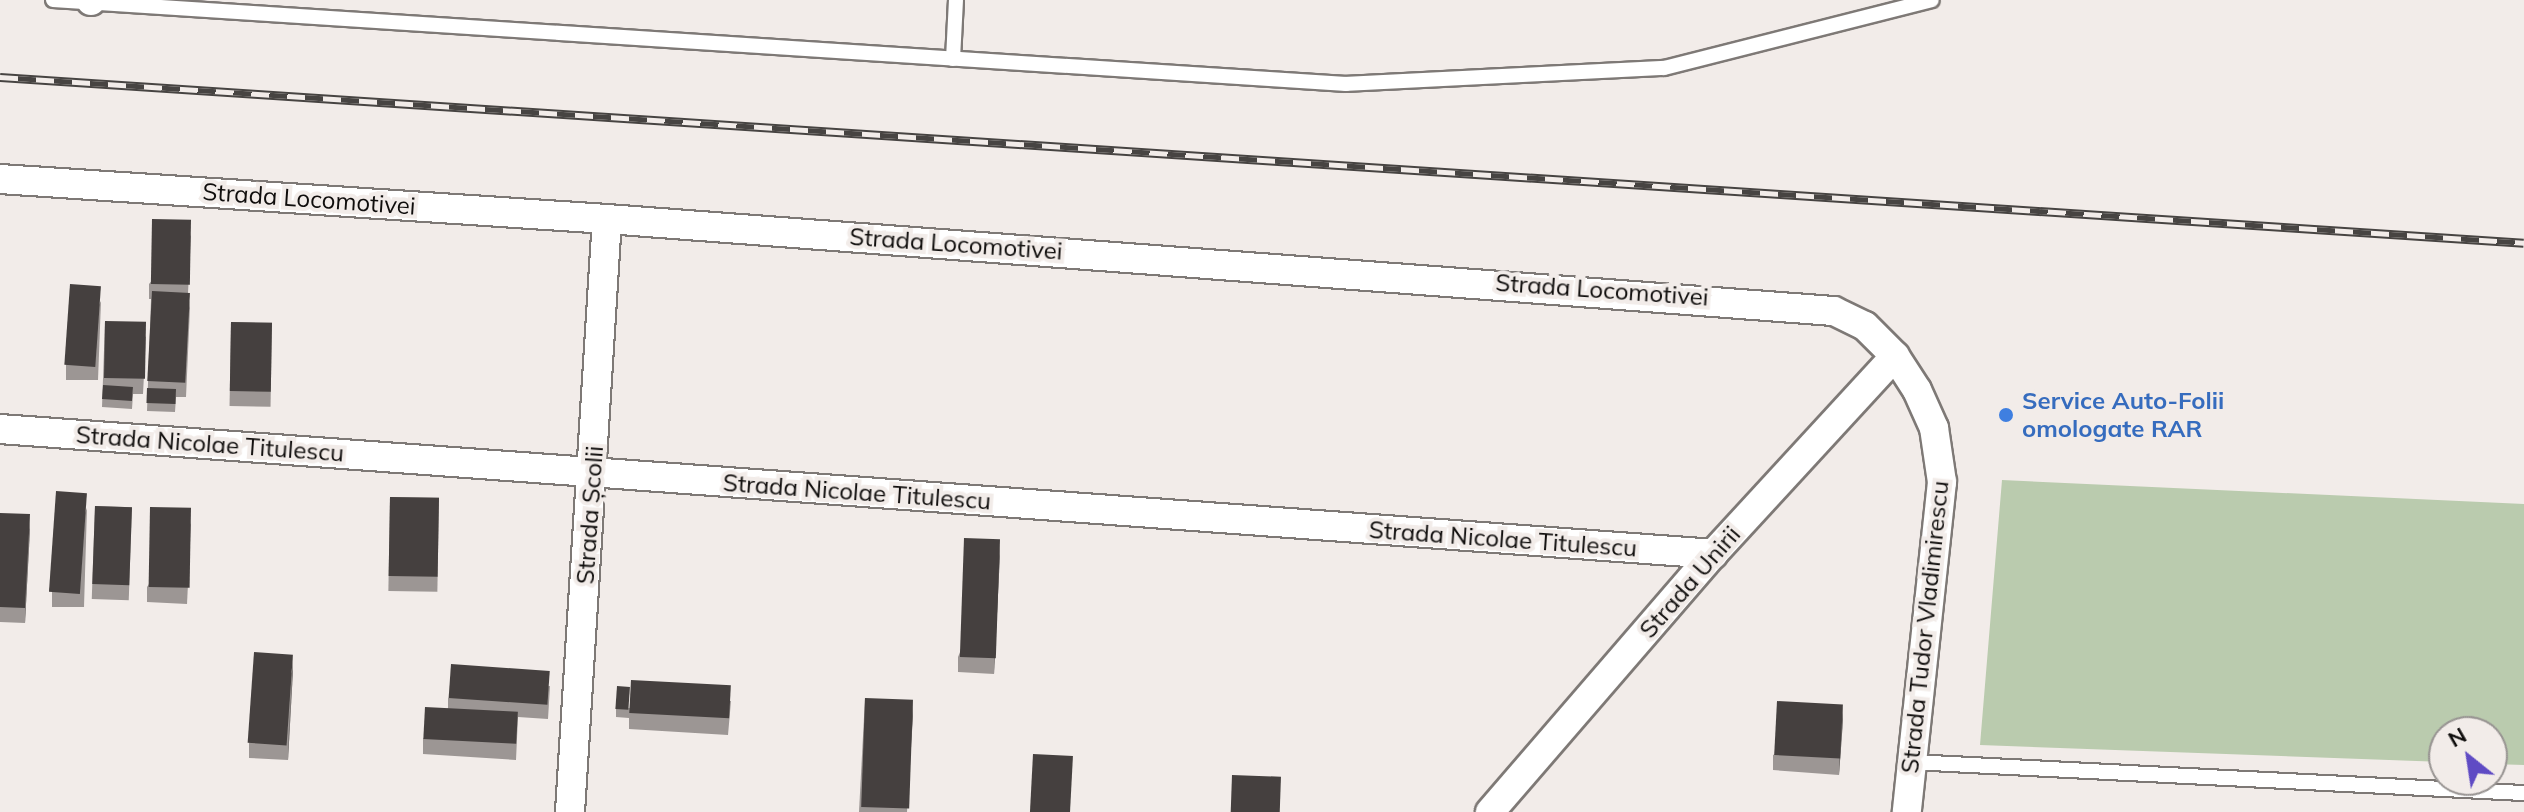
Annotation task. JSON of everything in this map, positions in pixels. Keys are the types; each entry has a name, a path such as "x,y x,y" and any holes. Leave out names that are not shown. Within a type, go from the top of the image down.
{"street":[{"name":"Strada Locomotivei","path":"0,179 1799,304 1834,311 1865,326 1895,356"},
{"name":"Strada Școlii","path":"570,812 594,473 607,219"},
{"name":"Strada Unirii","path":"1490,812 1713,554 1895,356"},
{"name":"Strada Tudor Vladimirescu","path":"1895,356 1934,428 1942,482 1907,812"},
{"name":"Strada Nicolae Titulescu","path":"0,429 1713,554"}],"lane":[{"path":"53,0 91,0 1346,84 1664,68 1932,0"},
{"path":"953,59 956,0"},
{"path":"1911,762 2524,793"}],"green space":[{"path":"2002,480 2524,504 2524,765 2508,764 2508,716 2428,716 2428,761 1980,745"}],"building":[{"path":"152,219 191,220 190,285 151,284"},
{"path":"70,284 101,286 95,367 64,365"},
{"path":"152,291 190,293 185,383 147,381"},
{"path":"105,321 146,322 145,379 104,378"},
{"path":"231,322 272,323 271,392 230,391"},
{"path":"103,385 133,387 132,401 102,399"},
{"path":"147,388 176,389 175,404 146,403"},
{"path":"56,491 87,493 80,594 49,592"},
{"path":"390,497 439,498 438,577 389,576"},
{"path":"95,506 132,507 129,585 92,584"},
{"path":"150,507 191,508 190,588 149,587"},
{"path":"0,513 30,514 25,608 0,607"},
{"path":"964,538 1000,539 996,658 960,657"},
{"path":"254,652 293,655 287,745 248,743"},
{"path":"451,664 550,671 547,705 449,698"},
{"path":"631,680 731,685 729,718 629,713"},
{"path":"617,686 630,687 628,710 615,709"},
{"path":"865,698 913,700 909,809 861,807"},
{"path":"1777,701 1843,704 1840,758 1774,755"},
{"path":"425,707 518,712 516,744 423,739"},
{"path":"1033,754 1073,756 1070,812 1030,812"},
{"path":"1232,775 1281,777 1280,812 1231,812"}],"railway":[{"path":"0,77 2524,243"}],"place":[{"name":"Service Auto-Folii omologate RAR","path":"2006,415"}]}
